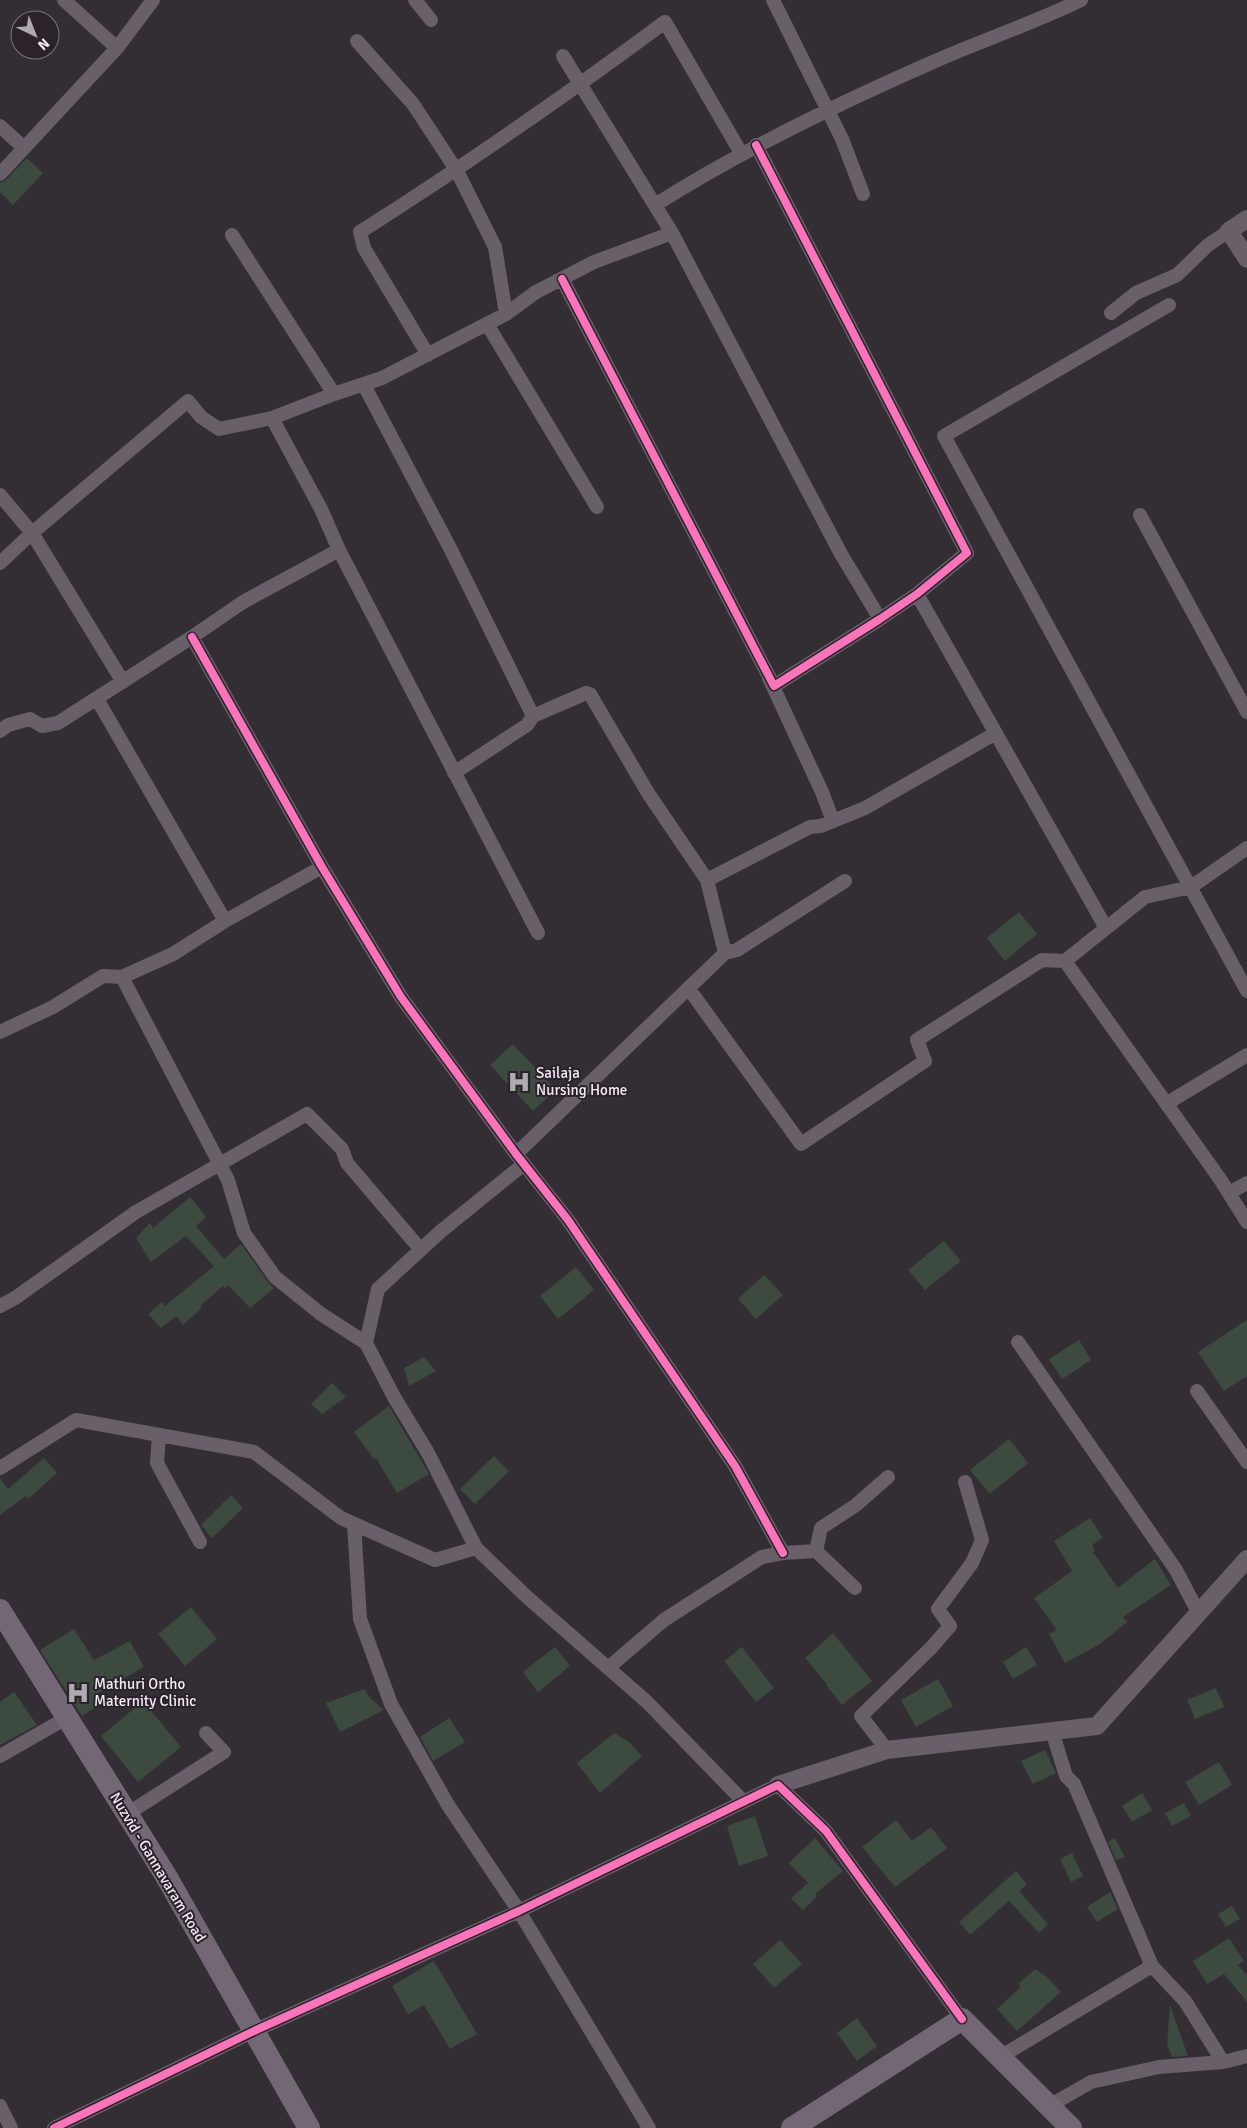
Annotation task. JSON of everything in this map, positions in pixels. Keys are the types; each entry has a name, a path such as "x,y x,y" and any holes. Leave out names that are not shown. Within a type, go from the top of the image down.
{"main road":[{"name":"Nuzvid - Gannavaram Road","path":"0,1610 166,1876 309,2128"},
{"path":"792,2128 962,2019 1071,2128"}],"street":[{"path":"64,0 117,48"},
{"path":"0,174 117,48 153,0"},
{"path":"415,0 431,20"},
{"path":"773,0 842,139 863,194"},
{"path":"655,205 707,172 756,145 924,65 1081,0"},
{"path":"428,355 364,248 360,232 457,171 665,22 741,153"},
{"path":"357,41 413,104 457,171 494,247 506,314"},
{"path":"563,56 672,233 841,554 880,619"},
{"path":"0,126 24,148"},
{"path":"562,279 774,686 917,594 967,553 756,145"},
{"path":"1111,313 1136,293 1177,276 1208,245 1247,219"},
{"path":"1229,231 1247,259"},
{"path":"0,563 32,533 188,401 201,417 219,430 272,418 382,378 506,314 536,292 594,262 672,233"},
{"path":"232,235 334,394"},
{"path":"1169,305 944,436 1247,991"},
{"path":"487,324 597,507"},
{"path":"364,385 450,548 533,716"},
{"path":"272,418 538,933"},
{"path":"0,494 32,533 124,682"},
{"path":"1140,515 1247,712"},
{"path":"0,731 8,725 30,718 42,726 58,723 124,682 243,602 339,550"},
{"path":"917,594 1106,928"},
{"path":"192,637 322,867 401,997 520,1159 568,1220 735,1466 783,1553"},
{"path":"752,644 794,730 833,821"},
{"path":"454,773 527,725 533,716 586,692 590,694 648,792 707,880 725,953"},
{"path":"97,699 225,922"},
{"path":"707,880 810,827 833,821 865,808 996,733"},
{"path":"689,990 801,1144 925,1061 916,1040 1042,960 1065,961 1145,896 1191,886 1247,848"},
{"path":"0,1032 54,1008 103,976 122,977 173,954 322,867"},
{"path":"366,1343 378,1289 520,1159 725,953 737,950 845,881"},
{"path":"1065,961 1229,1193 1247,1222"},
{"path":"122,977 228,1180 244,1233 275,1277 322,1314 366,1343 394,1397 428,1453 476,1548 527,1597 647,1702 743,1801"},
{"path":"1167,1105 1247,1055"},
{"path":"0,1306 136,1212 308,1114 342,1148 347,1163 421,1250"},
{"path":"1229,1193 1247,1183"},
{"path":"1018,1342 1176,1570 1198,1612"},
{"path":"1197,1391 1247,1462"},
{"path":"0,1468 76,1420 254,1452 341,1518 435,1560 476,1548"},
{"path":"159,1436 157,1463 200,1542"},
{"path":"816,1550 821,1528 856,1506 888,1477"},
{"path":"887,1750 861,1716 950,1626 938,1609 972,1563 982,1540 965,1482"},
{"path":"354,1524 360,1620 390,1704 448,1805 519,1911 649,2128"},
{"path":"608,1668 664,1620 762,1557 816,1550 855,1588"},
{"path":"54,2128 254,2031 519,1911 778,1785 887,1750 1097,1726 1247,1559"},
{"path":"0,1756 68,1718"},
{"path":"1052,1731 1066,1776 1074,1784 1152,1966 1185,2001 1222,2062"},
{"path":"127,1814 224,1752 206,1733"},
{"path":"778,1785 826,1831 962,2019"},
{"path":"1000,2058 1152,1966"},
{"path":"1049,2106 1091,2082 1159,2067 1222,2062 1247,2056"},
{"path":"0,2106 11,2128"}],"building":[{"path":"27,158 43,173 13,205 0,192 0,183 6,180"},
{"path":"1019,912 1037,934 1005,961 987,938"},
{"path":"513,1044 556,1090 533,1111 490,1065"},
{"path":"190,1197 206,1217 196,1226 224,1259 241,1244 274,1288 250,1308 228,1285 225,1288 223,1286 200,1306 202,1308 183,1325 176,1316 161,1328 148,1314 162,1302 165,1306 214,1266 186,1236 151,1262 136,1238 150,1223 153,1228"},
{"path":"944,1241 961,1261 925,1290 908,1270"},
{"path":"576,1267 594,1290 558,1319 540,1296"},
{"path":"764,1275 783,1295 756,1319 738,1299"},
{"path":"1247,1320 1247,1376 1224,1391 1198,1352"},
{"path":"1079,1340 1091,1360 1062,1379 1049,1359"},
{"path":"424,1357 436,1371 409,1386 404,1368"},
{"path":"332,1383 346,1397 322,1414 311,1404"},
{"path":"389,1406 429,1474 397,1493 376,1458 374,1459 354,1432"},
{"path":"1009,1439 1028,1463 990,1494 970,1470"},
{"path":"494,1456 509,1471 475,1504 460,1489"},
{"path":"44,1458 57,1473 28,1499 26,1496 0,1515 0,1478 8,1489"},
{"path":"231,1495 243,1508 212,1538 201,1525"},
{"path":"1090,1518 1103,1538 1092,1545 1095,1550 1093,1552 1118,1588 1155,1559 1171,1585 1123,1617 1127,1622 1100,1644 1065,1663 1049,1634 1057,1630 1034,1598 1072,1571 1054,1541"},
{"path":"191,1607 217,1639 185,1666 158,1634"},
{"path":"74,1629 94,1660 130,1641 144,1667 98,1693 104,1701 82,1716 40,1650"},
{"path":"833,1633 872,1681 842,1705 805,1658"},
{"path":"555,1647 570,1666 538,1692 523,1672"},
{"path":"742,1647 774,1688 756,1702 724,1661"},
{"path":"1026,1647 1037,1665 1013,1679 1003,1662"},
{"path":"938,1679 953,1706 916,1727 901,1700"},
{"path":"1216,1688 1224,1707 1195,1719 1187,1700"},
{"path":"364,1689 371,1699 384,1710 340,1732 326,1703"},
{"path":"14,1692 37,1725 0,1745 0,1702"},
{"path":"143,1701 181,1747 138,1782 101,1736"},
{"path":"449,1718 465,1742 433,1761 420,1737"},
{"path":"614,1733 628,1741 642,1756 600,1793 577,1763"},
{"path":"1045,1750 1056,1773 1033,1784 1021,1761"},
{"path":"1219,1762 1232,1785 1199,1805 1185,1782"},
{"path":"1142,1793 1152,1810 1132,1822 1122,1806"},
{"path":"1184,1803 1191,1816 1172,1826 1165,1813"},
{"path":"755,1816 768,1856 739,1866 727,1826"},
{"path":"896,1820 912,1841 931,1827 947,1848 895,1887 862,1847"},
{"path":"815,1838 843,1871 815,1894 817,1896 803,1910 791,1898 808,1883 789,1863"},
{"path":"1115,1838 1125,1857 1116,1860 1108,1842"},
{"path":"1072,1853 1083,1876 1071,1882 1060,1859"},
{"path":"1016,1871 1027,1884 1019,1891 1048,1924 1039,1933 1009,1901 970,1935 959,1922"},
{"path":"1110,1892 1118,1909 1097,1922 1087,1907"},
{"path":"1232,1906 1240,1919 1226,1927 1218,1914"},
{"path":"1229,1938 1244,1961 1238,1965 1247,1975 1247,2002 1224,1974 1207,1984 1193,1961"},
{"path":"780,1940 802,1964 774,1988 753,1964"},
{"path":"434,1961 477,2034 450,2049 424,2005 408,2014 392,1986"},
{"path":"1035,1969 1047,1977 1061,1992 1017,2031 997,2009 1020,1988 1019,1983"},
{"path":"1170,2005 1188,2056 1172,2057 1167,2045"},
{"path":"857,2018 877,2046 857,2061 837,2033"}],"cycle path":[{"path":"562,279 774,686 917,594 967,553 756,145"},
{"path":"192,637 322,867 401,997 516,1154 568,1220 735,1466 783,1553"},
{"path":"54,2128 254,2031 519,1911 778,1785 826,1831 962,2019"}],"place":[{"name":"Sailaja Nursing Home","path":"519,1082"},
{"name":"Mathuri Ortho Maternity Clinic","path":"78,1693"}]}
